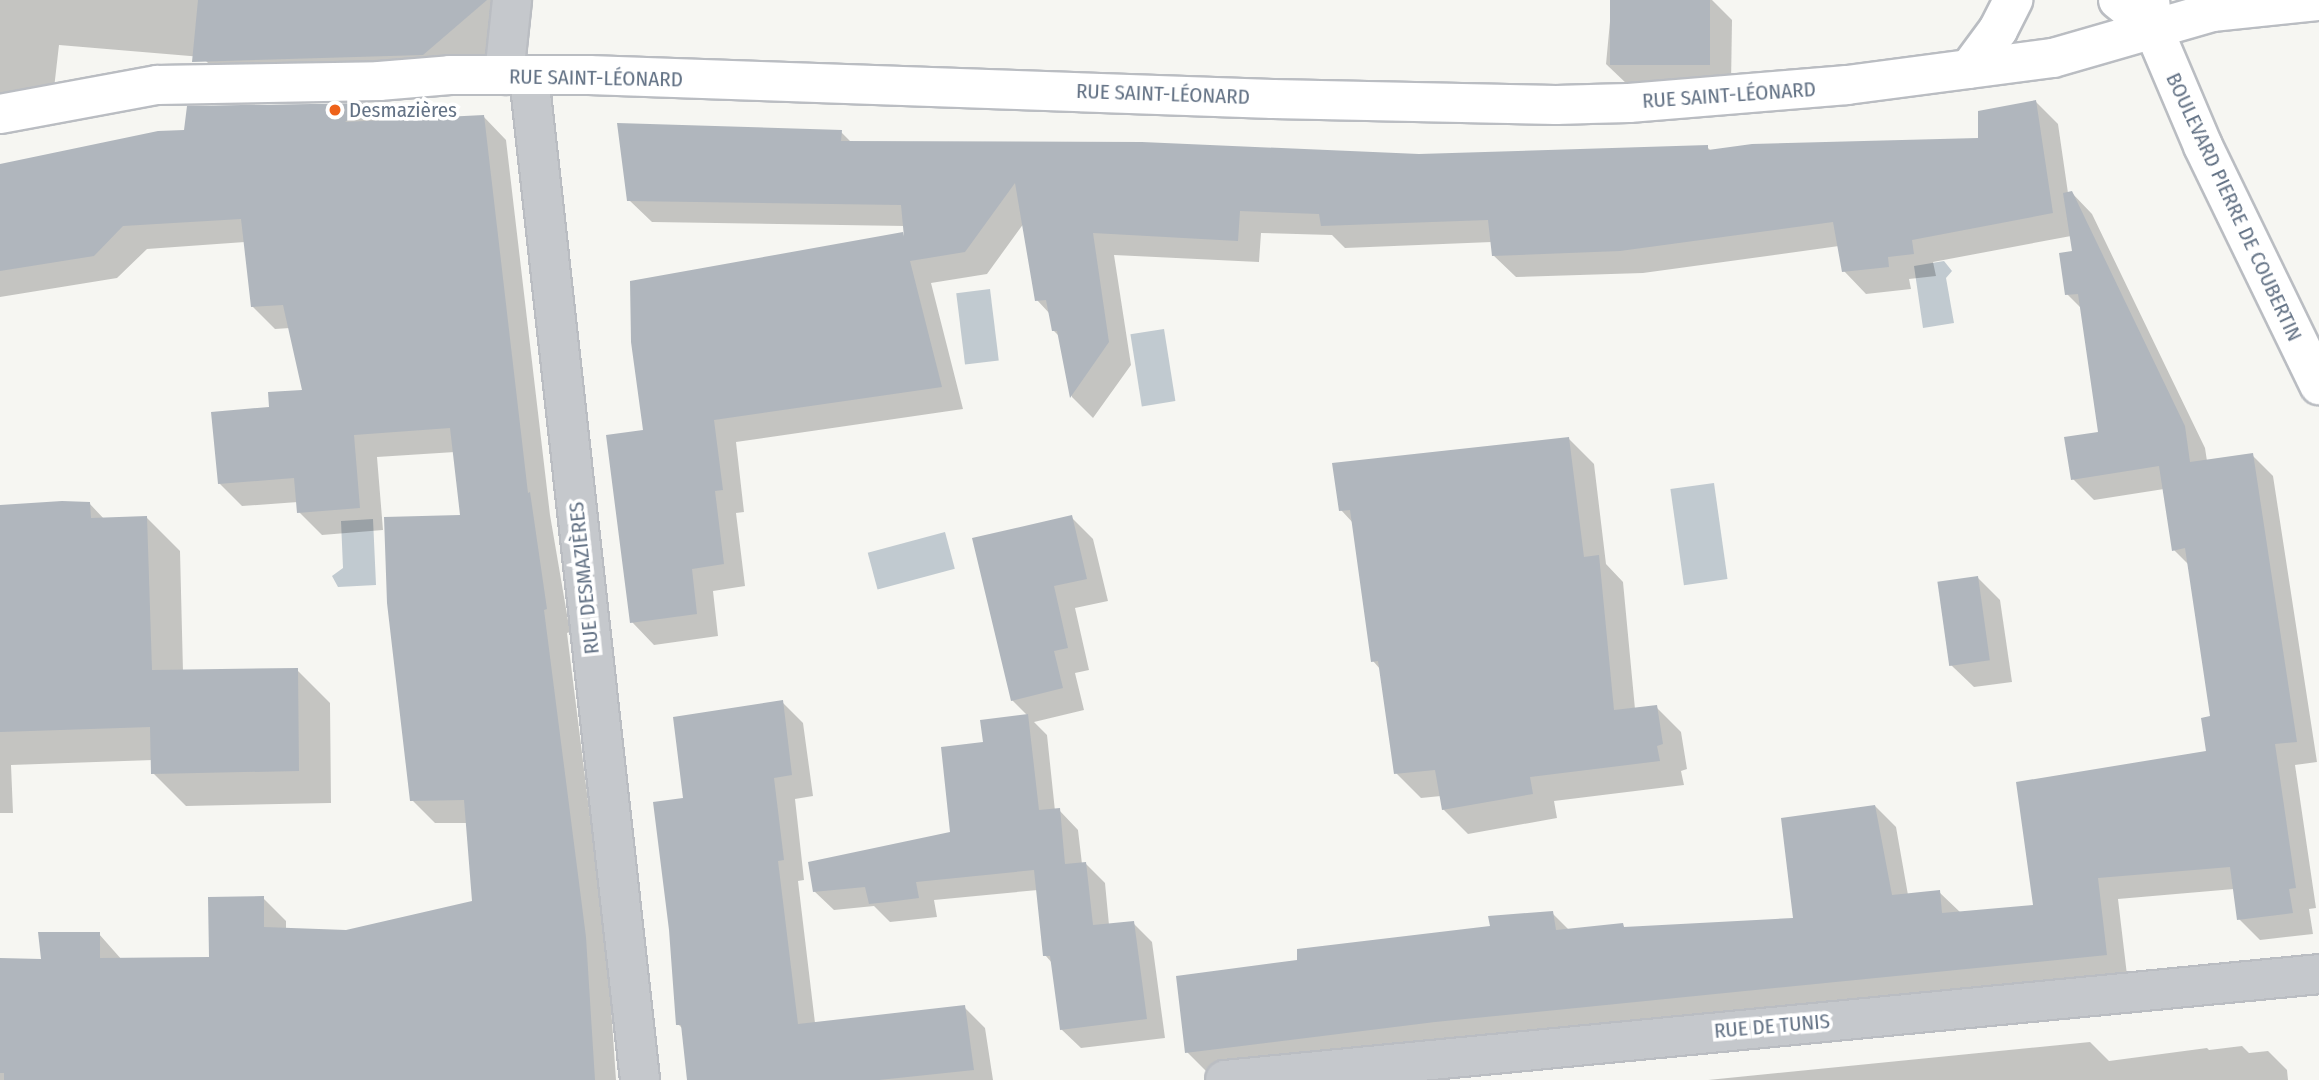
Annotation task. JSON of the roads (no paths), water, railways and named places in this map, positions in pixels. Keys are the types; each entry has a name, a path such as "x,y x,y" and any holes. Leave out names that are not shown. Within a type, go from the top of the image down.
{"street":[{"name":"RUE DESMAZIÈRES","path":"512,0 516,76 640,1080"},
{"path":"1969,69 1998,30 2013,0"},
{"name":"BOULEVARD PIERRE DE COUBERTIN","path":"2118,0 2151,14 2207,155 2319,385"},
{"name":"RUE SAINT-LÉONARD","path":"0,114 157,85 516,76 1556,105 1741,95 1847,85 2053,58 2151,14 2212,12 2319,1"},
{"name":"RUE DE TUNIS","path":"1225,1080 2319,974"}],"place":[{"name":"Desmazières","path":"335,110"}]}
